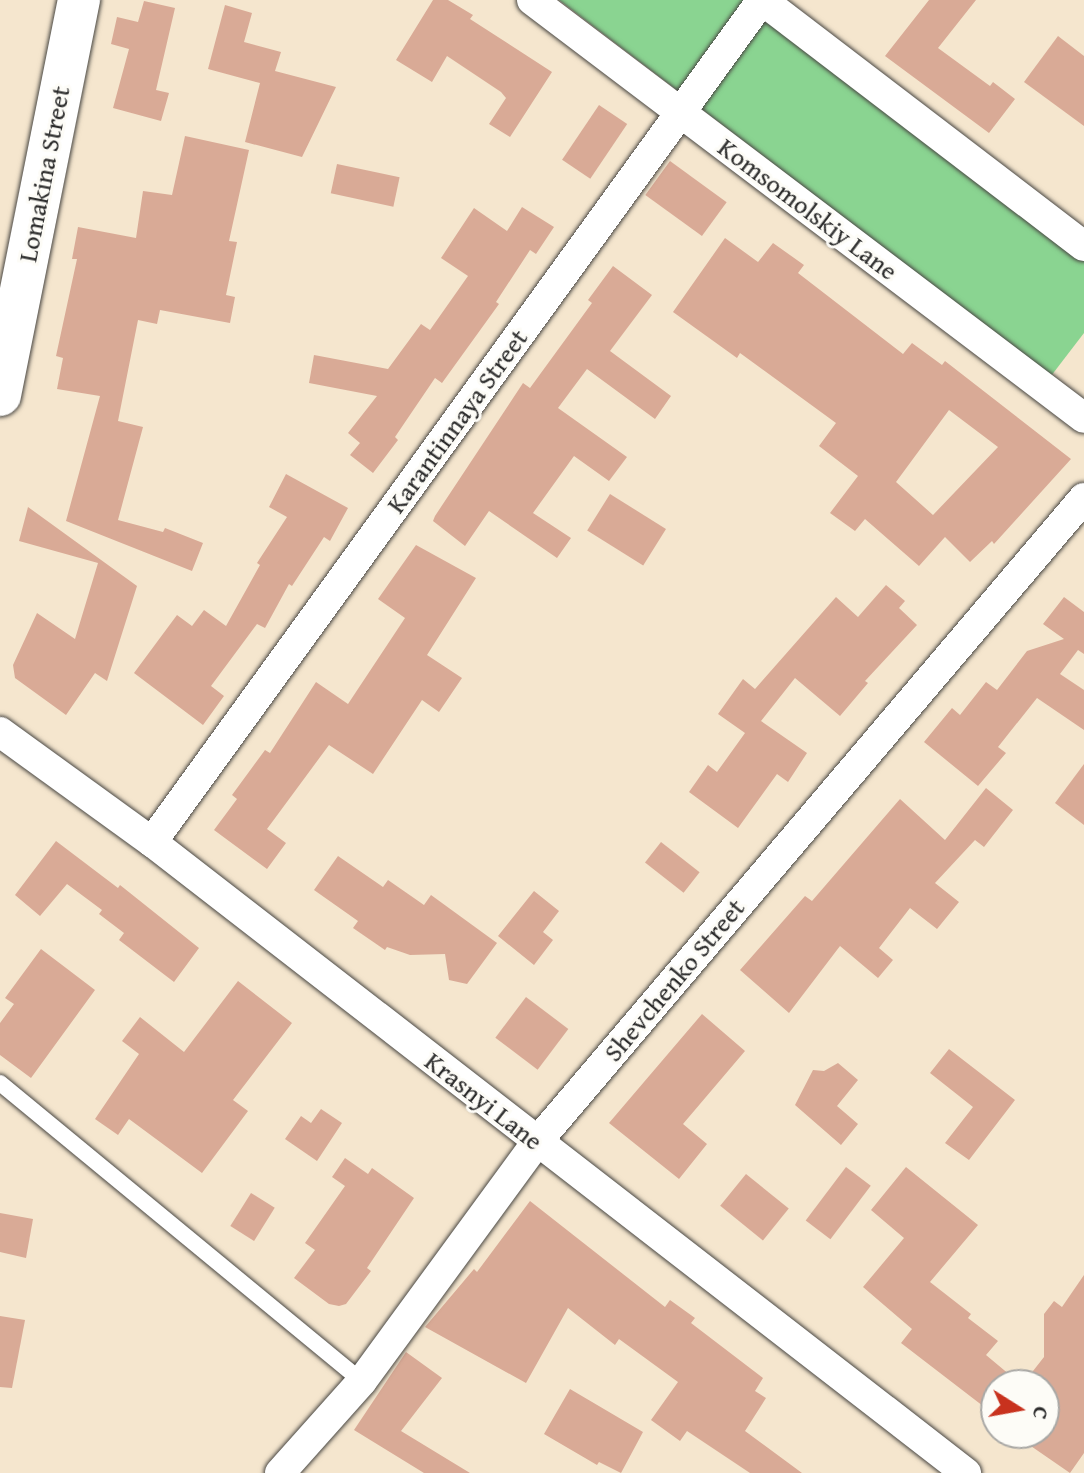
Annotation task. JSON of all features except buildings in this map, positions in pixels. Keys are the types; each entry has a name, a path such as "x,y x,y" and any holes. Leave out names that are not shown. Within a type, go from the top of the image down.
{"street":[{"name":"Lomakina Street","path":"0,395 79,0"},
{"name":"Komsomolskiy Lane","path":"532,0 1084,418"},
{"name":"Karantinnaya Street","path":"152,842 762,0"},
{"path":"762,0 1084,246"},
{"name":"Shevchenko Street","path":"280,1473 362,1381 537,1142 1084,498"},
{"name":"Krasnyi Lane","path":"0,732 152,842 966,1473"}],"lane":[{"path":"0,1083 362,1381"}],"green space":[{"path":"559,0 744,0 1084,261 1084,333 1051,376"}]}
